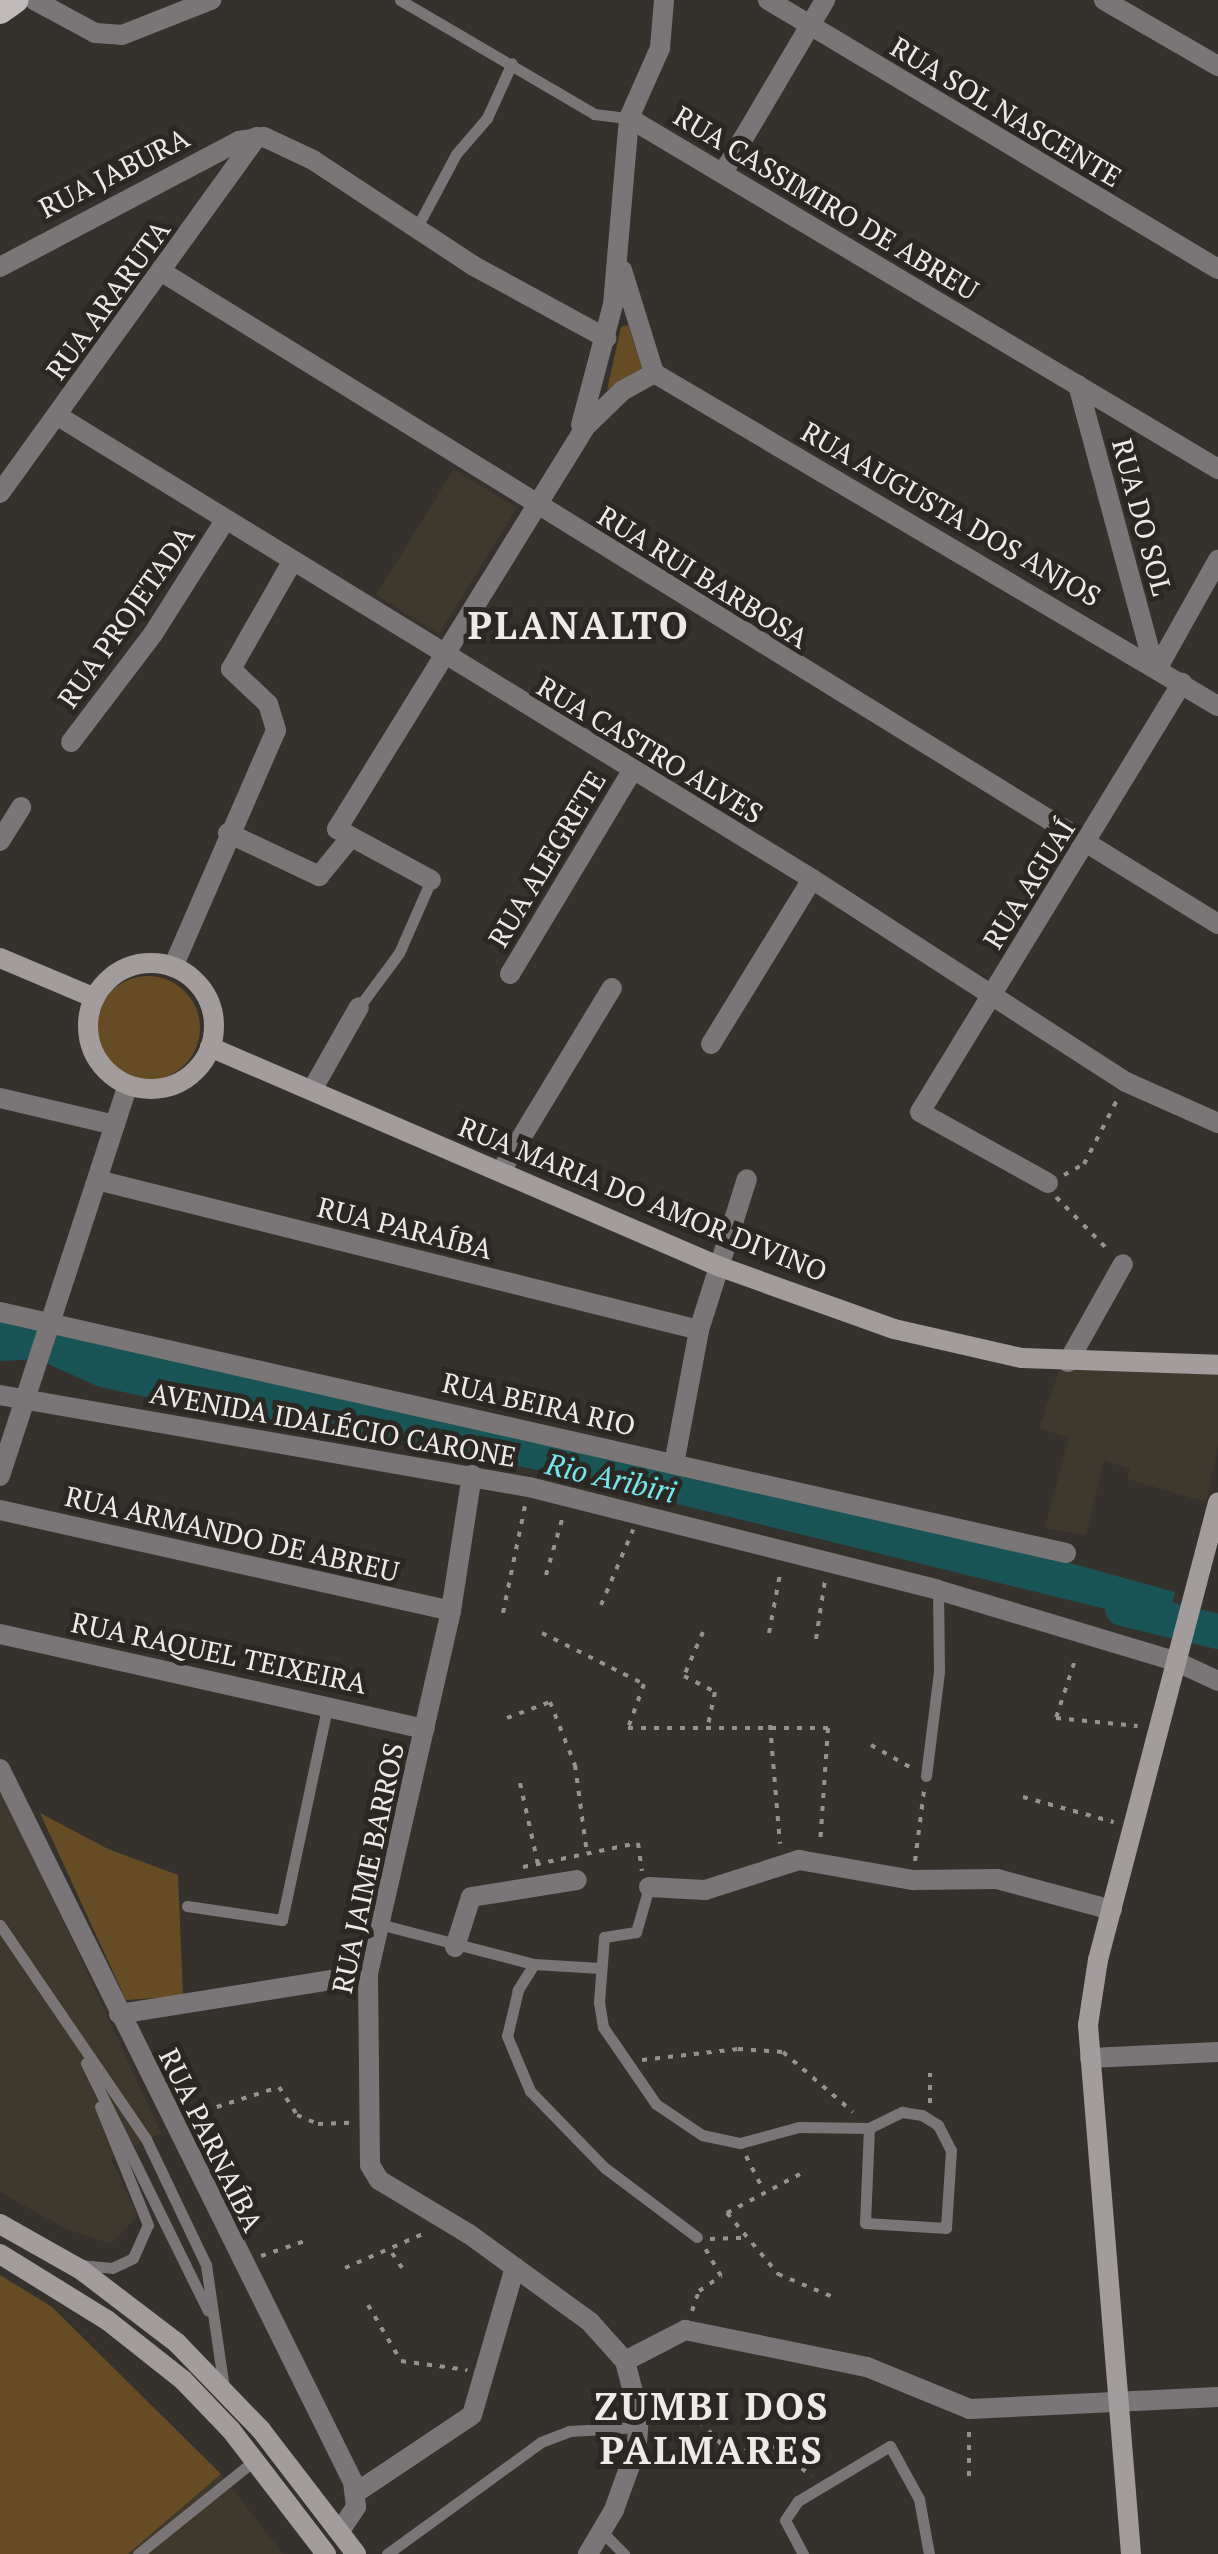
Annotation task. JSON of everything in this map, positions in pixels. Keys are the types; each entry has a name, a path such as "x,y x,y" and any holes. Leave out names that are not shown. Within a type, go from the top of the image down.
{"main road":[{"path":"0,11 15,0"}],"street":[{"path":"34,0 95,33 122,35 211,0"},
{"path":"430,880 337,829 538,507 600,397 628,118 660,48 664,0"},
{"name":"RUA SOL NASCENTE","path":"768,0 1218,269"},
{"path":"724,171 825,0"},
{"path":"1109,1 1218,66"},
{"name":"RUA CASSIMIRO DE ABREU","path":"628,118 724,171 1218,469"},
{"path":"257,137 299,152 416,229 606,338"},
{"name":"RUA JABURA","path":"0,267 54,233 257,137"},
{"name":"RUA ARARUTA","path":"0,493 257,137"},
{"path":"600,397 654,373 636,321 617,242"},
{"name":"RUA RUI BARBOSA","path":"162,272 1085,846 1218,924"},
{"path":"611,315 624,310 636,321"},
{"name":"RUA AUGUSTA DOS ANJOS","path":"654,373 1156,665 1218,706"},
{"name":"RUA DO SOL","path":"1078,385 1156,665"},
{"name":"RUA CASTRO ALVES","path":"58,416 291,564 812,880 1126,1082 1218,1123"},
{"name":"RUA PROJETADA","path":"72,742 154,634 224,522"},
{"path":"1156,665 1218,560"},
{"path":"173,967 273,736 276,716 231,669 291,564"},
{"name":"RUA AGUAÍ","path":"1048,1183 920,1112 1182,683"},
{"name":"RUA ALEGRETE","path":"510,974 631,773"},
{"path":"0,841 21,807"},
{"path":"228,833 319,876 351,837"},
{"path":"711,1044 812,880"},
{"path":"0,958 94,998"},
{"path":"128,967 173,967 208,999 210,1047 198,1068 177,1083 153,1089 128,1085 95,1054 88,1032 94,998 128,967"},
{"path":"500,1171 612,988"},
{"path":"312,1090 359,1008"},
{"name":"RUA MARIA DO AMOR DIVINO","path":"210,1047 718,1266 894,1329 1022,1358 1218,1364"},
{"path":"0,1476 128,1085"},
{"path":"0,1098 115,1125"},
{"path":"673,1467 699,1330 747,1179"},
{"name":"RUA PARAÍBA","path":"98,1180 699,1330"},
{"path":"1068,1362 1123,1264"},
{"name":"RUA BEIRA RIO","path":"0,1312 1066,1553"},
{"name":"AVENIDA IDALÉCIO CARONE","path":"0,1395 529,1487 938,1590 1176,1661 1218,1681"},
{"name":"RUA JAIME BARROS","path":"472,1475 452,1612 368,1974 374,2176 446,2220 590,2322 625,2361 640,2428 632,2466 603,2532 588,2554"},
{"path":"1131,2554 1090,2058 1092,1994 1192,1594 1209,1564 1218,1502"},
{"name":"RUA ARMANDO DE ABREU","path":"0,1510 452,1612"},
{"name":"RUA RAQUEL TEIXEIRA","path":"0,1634 328,1704 425,1729"},
{"name":"RUA PARNAÍBA","path":"0,1769 357,2492"},
{"path":"649,1887 705,1890 782,1864 818,1865 912,1880 997,1879 1112,1910"},
{"path":"455,1947 471,1897 578,1880"},
{"path":"119,2014 368,1974"},
{"path":"1090,2058 1218,2052"},
{"path":"0,2224 73,2264 146,2316 224,2388 356,2554"},
{"path":"0,2254 147,2350 200,2396 326,2554"},
{"path":"340,2532 354,2514 357,2492 472,2416 486,2372 490,2338 515,2267"},
{"path":"625,2361 664,2336 696,2330 867,2368 970,2409 1121,2397 1218,2397"}],"lane":[{"name":"RUA CASSIMIRO DE ABREU","path":"400,0 594,114 628,118"},
{"path":"416,229 456,154 487,118 512,64"},
{"path":"359,1008 399,953 430,880"},
{"path":"926,1776 940,1671 938,1590"},
{"path":"187,1906 282,1920 328,1704"},
{"path":"649,1887 636,1932 604,1937 600,2016 627,2062 675,2119 713,2139 740,2142 799,2127 869,2128 902,2112 930,2118 943,2132 954,2163 946,2228 865,2223 869,2128"},
{"path":"379,1924 455,1947 534,1964 600,1968"},
{"path":"0,1925 146,2139 206,2266 224,2388"},
{"path":"534,1964 518,1990 507,2036 530,2091 605,2168 697,2238"},
{"path":"68,2028 148,2226 133,2258 112,2268 73,2264"},
{"path":"68,2028 212,2320"},
{"path":"387,2554 541,2442 569,2431 640,2428"},
{"path":"803,2554 785,2520 798,2501 856,2462 893,2447 919,2500 928,2554"},
{"path":"138,2554 254,2460"},
{"path":"603,2532 624,2554"}],"path":[{"path":"1123,1264 1063,1208 1048,1183 1084,1164 1126,1082"},
{"path":"660,1511 673,1467"},
{"path":"503,1613 529,1487"},
{"path":"546,1574 569,1497"},
{"path":"601,1605 639,1517"},
{"path":"769,1633 784,1554"},
{"path":"814,1561 811,1575 825,1577 816,1639"},
{"path":"703,1632 684,1676 714,1692 708,1726"},
{"path":"542,1633 644,1684 628,1728 770,1724 828,1728 818,1865"},
{"path":"1074,1663 1056,1718 1158,1728"},
{"path":"507,1718 550,1702 574,1764 587,1854"},
{"path":"770,1724 782,1864"},
{"path":"871,1746 926,1776 912,1880"},
{"path":"520,1782 538,1864"},
{"path":"1023,1797 1132,1827"},
{"path":"627,2062 738,2049 783,2052 869,2128"},
{"path":"930,2072 930,2118"},
{"path":"172,2122 279,2087 297,2115 318,2124 370,2123"},
{"path":"740,2142 762,2188"},
{"path":"800,2174 762,2188 727,2212 744,2238 787,2280 834,2297"},
{"path":"345,2268 392,2253 446,2220"},
{"path":"697,2238 744,2238"},
{"path":"697,2238 720,2276 699,2291"},
{"path":"242,2263 308,2240"},
{"path":"392,2253 402,2268"},
{"path":"368,2305 401,2360 486,2372"},
{"path":"640,2428 657,2426 682,2402 736,2460 760,2437 825,2485"},
{"path":"969,2476 970,2409"}],"shaded area":[{"path":"628,325 642,368 607,390 621,327"},
{"path":"454,469 517,508 439,634 376,595"},
{"path":"148,976 168,980 191,999 200,1028 196,1048 177,1071 148,1080 128,1076 105,1057 96,1028 100,1008 119,985"},
{"path":"1061,1365 1218,1375 1218,1445 1206,1502 1127,1479 1130,1469 1104,1460 1086,1535 1045,1528 1069,1438 1039,1428"},
{"path":"0,1783 161,2133 111,2158 137,2216 111,2244 66,2229 0,2192"},
{"path":"40,1813 108,1849 178,1875 183,1996 126,2000"},
{"path":"0,2275 52,2307 221,2474 128,2554 0,2554"},
{"path":"221,2474 283,2554 128,2554"}],"water":[{"name":"Rio Aribiri","path":"0,1322 1004,1545 1175,1592 1167,1624 542,1471 415,1444 315,1435 97,1386 37,1359 0,1361"}],"waterway":[{"name":"Rio Aribiri","path":"1122,1608 1218,1631"}],"district":[{"name":"PLANALTO","path":"579,626"},
{"name":"ZUMBI DOS PALMARES","path":"712,2429"}]}
